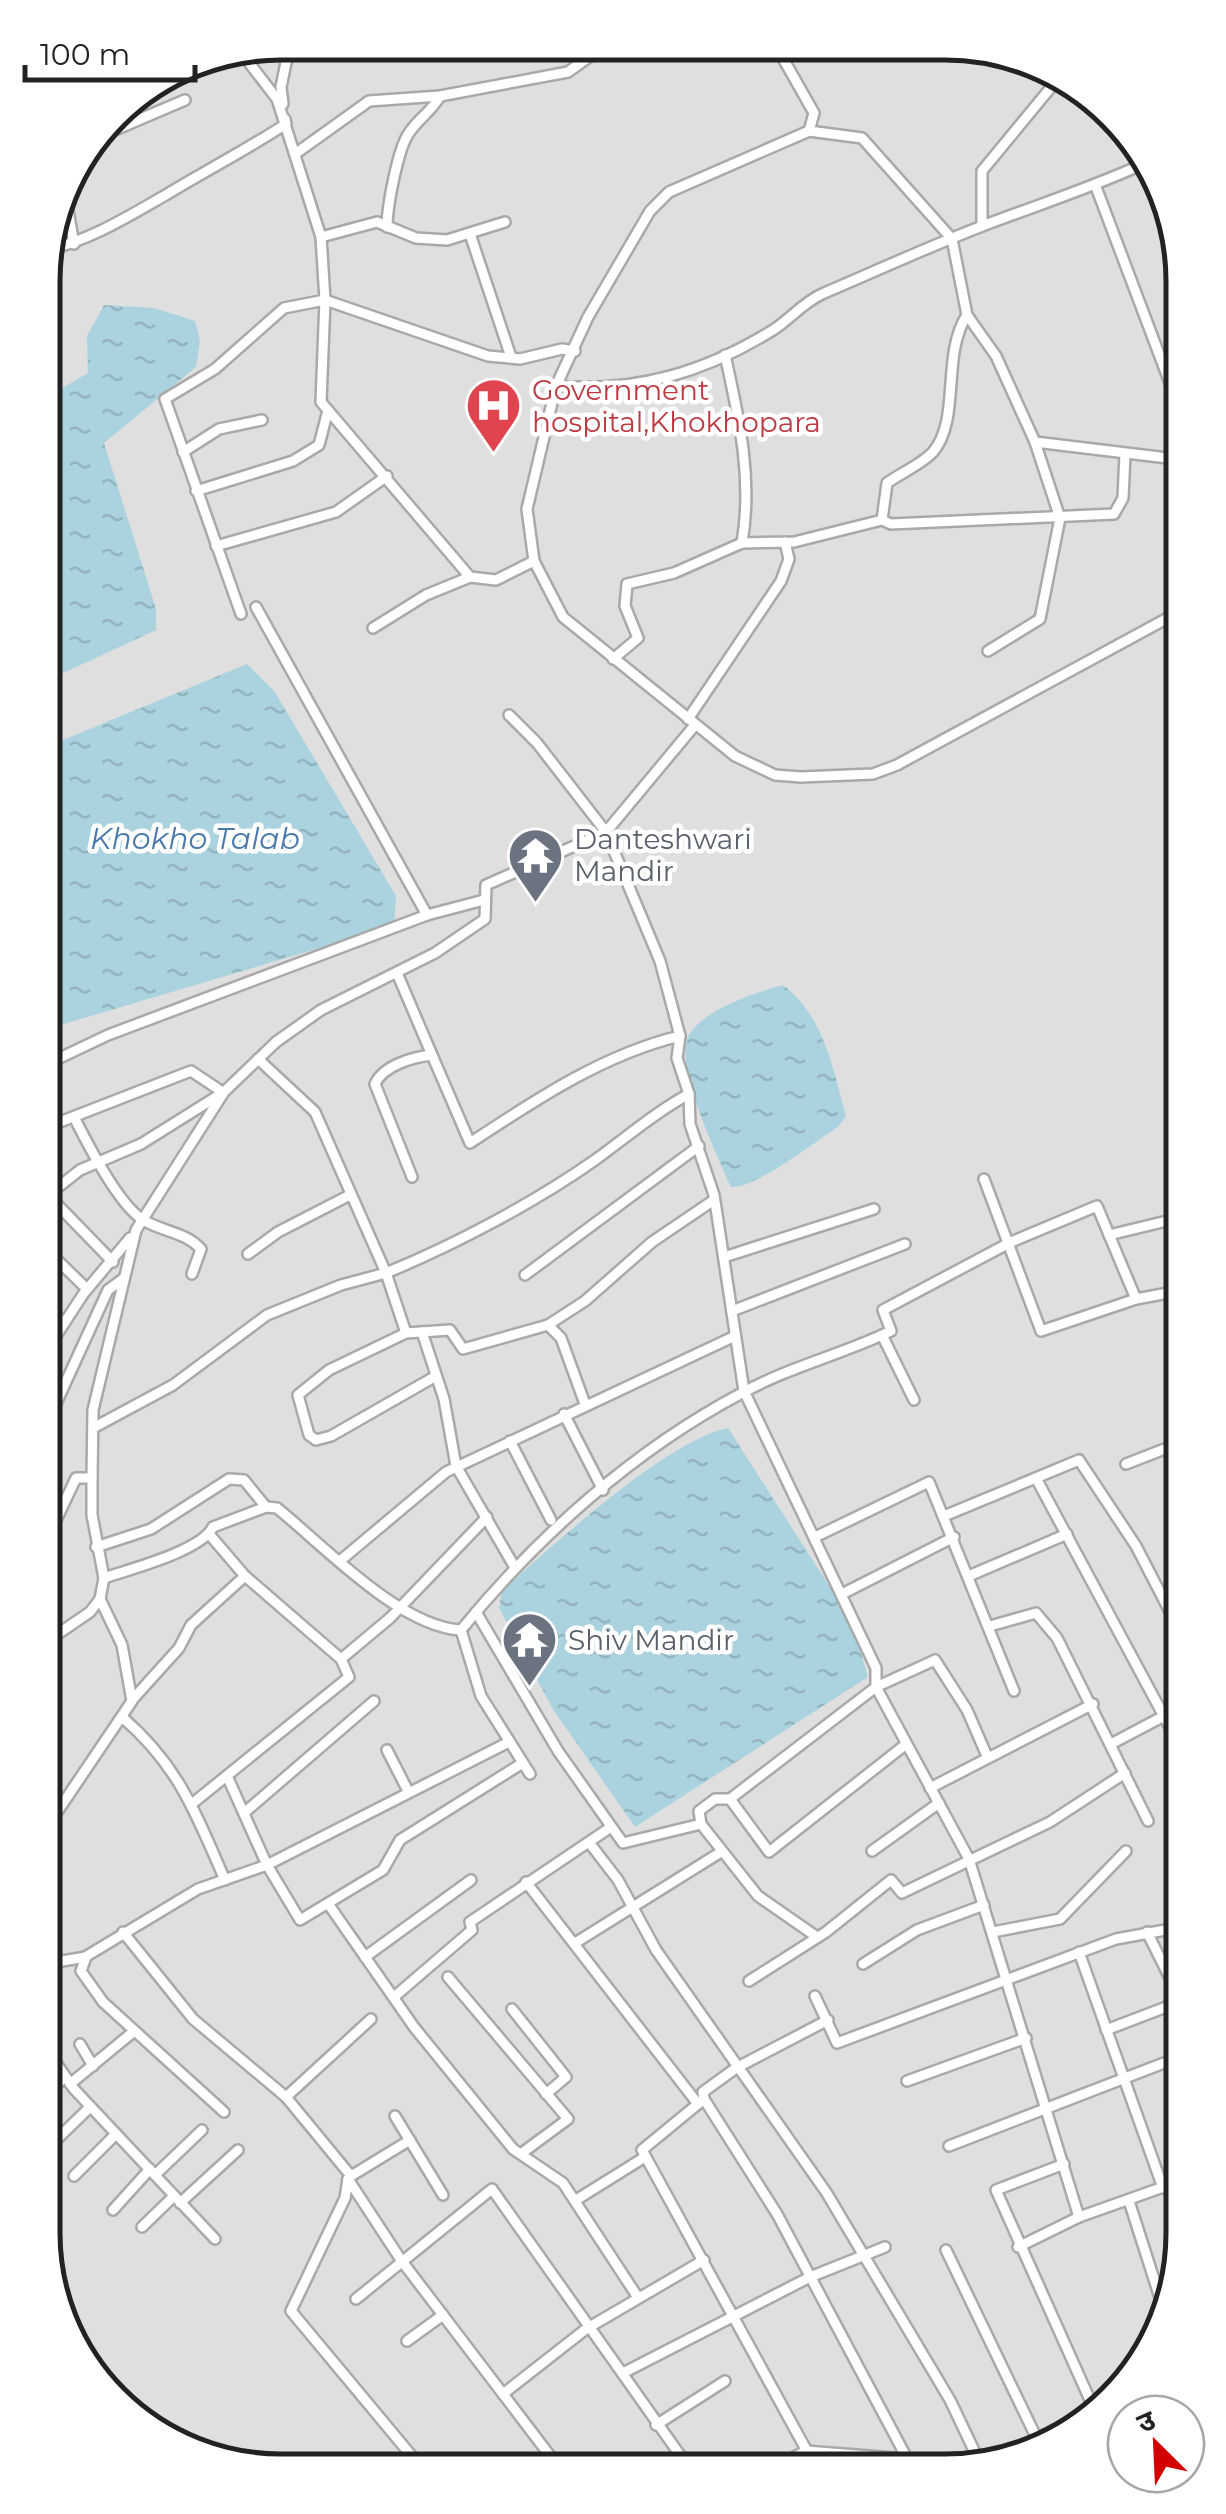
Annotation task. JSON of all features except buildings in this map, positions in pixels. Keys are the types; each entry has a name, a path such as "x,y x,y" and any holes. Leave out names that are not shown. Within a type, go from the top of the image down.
{"street":[{"path":"286,60 281,87 286,124"},
{"path":"295,154 369,101 440,96 568,72 589,60"},
{"path":"784,60 814,113 809,131"},
{"path":"250,62 266,81 286,124 321,237 325,300 321,402 470,577"},
{"path":"982,226 982,171 1051,87"},
{"path":"387,227 388,195 404,155 404,138 440,96"},
{"path":"124,126 185,100"},
{"path":"63,247 132,218 286,124"},
{"path":"988,651 1040,618 1060,518 1035,442 996,356 967,315 952,239 862,138 809,131 669,192 650,211 588,317 556,386 527,509 534,560 563,618 735,756 775,775 834,778 873,774 928,750 1166,619"},
{"path":"556,386 602,390 666,380 777,327 813,298 982,226 1096,187 1134,168"},
{"path":"1096,187 1166,372"},
{"path":"70,219 74,244"},
{"path":"321,237 377,222 416,238 471,236 506,222"},
{"path":"471,236 511,357"},
{"path":"240,614 165,398 238,352 284,308 325,300 488,356 574,351"},
{"path":"882,520 887,482 932,453 944,434 953,345 967,315"},
{"path":"725,355 744,444 748,508 742,543"},
{"path":"196,491 293,462 319,445 328,410"},
{"path":"183,452 219,429 262,420"},
{"path":"1035,442 1166,459"},
{"path":"613,659 638,638 626,606 627,584 674,573 742,543 786,542 882,520 891,524 1114,514 1123,498 1125,454"},
{"path":"216,546 336,512 387,476"},
{"path":"60,1187 96,1162 141,1144 224,1092 258,1059 322,1010 398,974 485,918 486,885 606,832 691,722 781,581 789,558 786,542"},
{"path":"373,628 426,595 470,577 496,580 534,560"},
{"path":"256,606 427,915"},
{"path":"509,716 537,742 606,832 660,962 680,1036 677,1058 690,1094 690,1124 714,1200 744,1391 876,1668 876,1687 969,1858 1079,2217"},
{"path":"60,1058 108,1036 427,915 484,900"},
{"path":"398,974 470,1143 572,1080 652,1042 680,1036"},
{"path":"412,1177 374,1084 384,1071 415,1057 432,1055"},
{"path":"258,1059 315,1112 348,1196 386,1274 406,1334"},
{"path":"60,1122 191,1071 224,1092"},
{"path":"60,1329 139,1225 224,1092"},
{"path":"93,1428 173,1385 266,1315 341,1285 386,1274 442,1250 555,1184 650,1115 690,1094"},
{"path":"74,1117 96,1162 139,1225 194,1242 202,1254 192,1274"},
{"path":"525,1274 699,1146"},
{"path":"984,1179 1040,1332 1136,1299 1166,1293"},
{"path":"248,1254 348,1196"},
{"path":"436,1376 330,1436 316,1440 309,1435 298,1395 330,1370 406,1334 450,1330 463,1349 548,1325 585,1301 652,1242 714,1200"},
{"path":"461,1630 514,1566 652,1446 744,1391 891,1331 883,1310 1010,1242 1098,1206 1136,1299"},
{"path":"60,1207 113,1262"},
{"path":"724,1257 874,1209"},
{"path":"1109,1235 1166,1221"},
{"path":"60,1632 90,1612 100,1599 104,1578 96,1547 93,1428 123,1279 139,1225"},
{"path":"732,1311 905,1244"},
{"path":"60,1263 87,1289"},
{"path":"60,1395 108,1290 123,1279"},
{"path":"60,1319 64,1323"},
{"path":"548,1325 561,1338 584,1404"},
{"path":"422,1332 456,1466 514,1566"},
{"path":"341,1560 430,1482 456,1466 735,1336"},
{"path":"882,1336 914,1400"},
{"path":"564,1414 603,1490"},
{"path":"510,1441 551,1520"},
{"path":"1126,1464 1166,1448"},
{"path":"944,1516 1079,1460 1136,1546 1166,1605"},
{"path":"60,1512 76,1478 92,1478"},
{"path":"96,1547 151,1529 229,1479 244,1480 266,1507"},
{"path":"1037,1480 1166,1716 1112,1744"},
{"path":"815,1537 929,1482 1014,1691"},
{"path":"104,1578 165,1557 209,1534 213,1526 266,1507 277,1508 400,1608 443,1629 461,1630"},
{"path":"341,1659 400,1608 487,1517"},
{"path":"193,1803 350,1677 341,1659 245,1576 209,1534"},
{"path":"970,1575 1067,1534"},
{"path":"842,1594 954,1537"},
{"path":"60,1808 132,1701 179,1648 191,1625 245,1576"},
{"path":"100,1599 122,1645 132,1701"},
{"path":"476,1612 558,1751 623,1844 701,1824"},
{"path":"990,1626 1036,1613 1058,1638 1148,1820"},
{"path":"461,1630 481,1696 530,1774"},
{"path":"817,1937 758,1896 701,1824 699,1810 715,1799 730,1799 876,1687 936,1660 967,1710 986,1756"},
{"path":"244,1813 374,1701"},
{"path":"930,1788 1092,1704"},
{"path":"122,1718 147,1739 193,1803 225,1880"},
{"path":"60,1961 85,1957 198,1889 267,1865 508,1743"},
{"path":"730,1799 769,1852 905,1745"},
{"path":"387,1750 408,1791"},
{"path":"227,1776 267,1865 300,1920 383,1870 400,1840 521,1764"},
{"path":"749,1981 817,1937 890,1880 902,1893 1050,1822 1125,1772"},
{"path":"872,1851 939,1803"},
{"path":"394,1998 472,1930 470,1922 526,1882 591,1845 612,1827"},
{"path":"591,1845 736,2068 826,2192 977,2452"},
{"path":"993,1932 1060,1919 1126,1850"},
{"path":"575,1942 721,1852"},
{"path":"365,1957 471,1880"},
{"path":"526,1882 701,2102 777,2214 904,2454"},
{"path":"328,1905 394,1998 513,2149 563,2183 638,2296"},
{"path":"864,1964 917,1930 984,1905"},
{"path":"814,1996 837,2043 1079,1952 1166,1930"},
{"path":"124,1932 193,2018 286,2097 350,2177 401,2260 548,2454"},
{"path":"1148,1932 1166,1969"},
{"path":"1079,1952 1163,2188"},
{"path":"85,1957 81,1971 133,2032 224,2112"},
{"path":"448,1977 568,2119 522,2154"},
{"path":"1106,2030 1166,2007"},
{"path":"512,2009 566,2077 546,2094"},
{"path":"286,2097 371,2019"},
{"path":"808,2454 642,2150 701,2102 703,2092 736,2068 828,2020"},
{"path":"60,2085 94,2066 133,2032"},
{"path":"907,2081 1026,2038"},
{"path":"80,2044 94,2066"},
{"path":"950,2146 1166,2063"},
{"path":"60,2069 90,2107 214,2239"},
{"path":"60,2136 90,2107"},
{"path":"395,2116 444,2195"},
{"path":"113,2210 202,2130"},
{"path":"74,2176 116,2134"},
{"path":"410,2140 350,2177 291,2311 410,2454"},
{"path":"142,2227 238,2150"},
{"path":"576,2200 644,2156"},
{"path":"1064,2164 996,2190 1018,2247 1090,2400"},
{"path":"1018,2247 1079,2217 1166,2187"},
{"path":"356,2299 492,2190 586,2329 624,2373 678,2454"},
{"path":"1129,2201 1158,2289"},
{"path":"624,2373 810,2277 885,2247"},
{"path":"946,2250 1035,2434"},
{"path":"503,2394 586,2329 704,2260"},
{"path":"406,2340 443,2315"},
{"path":"656,2425 725,2381"},
{"path":"800,2454 837,2454"}],"shaded area":[{"path":"281,60 959,60 988,64 1043,83 1091,115 1129,158 1154,210 1166,281 1166,2247 1162,2276 1143,2331 1111,2379 1068,2417 1016,2442 988,2450 945,2454 252,2452 197,2437 158,2417 135,2399 97,2356 72,2304 64,2276 60,2233 60,267 77,197 106,147 158,97 224,68"}],"water":[{"path":"104,305 154,308 195,321 200,341 196,367 104,443 156,609 156,630 60,675 60,389 88,373 87,336"},
{"name":"Khokho Talab","path":"247,664 275,692 396,896 394,926 60,1025 60,741"},
{"path":"783,985 818,1028 846,1116 838,1127 785,1163 742,1186 731,1187 692,1089 685,1051 688,1037 716,1011"},
{"path":"728,1428 851,1620 868,1677 635,1827 552,1708 499,1608 502,1590 643,1473 673,1452"}],"place":[{"name":"Government hospital,Khokhopara","path":"493,455"},
{"name":"Danteshwari Mandir","path":"535,904"},
{"name":"Shiv Mandir","path":"529,1689"}]}
